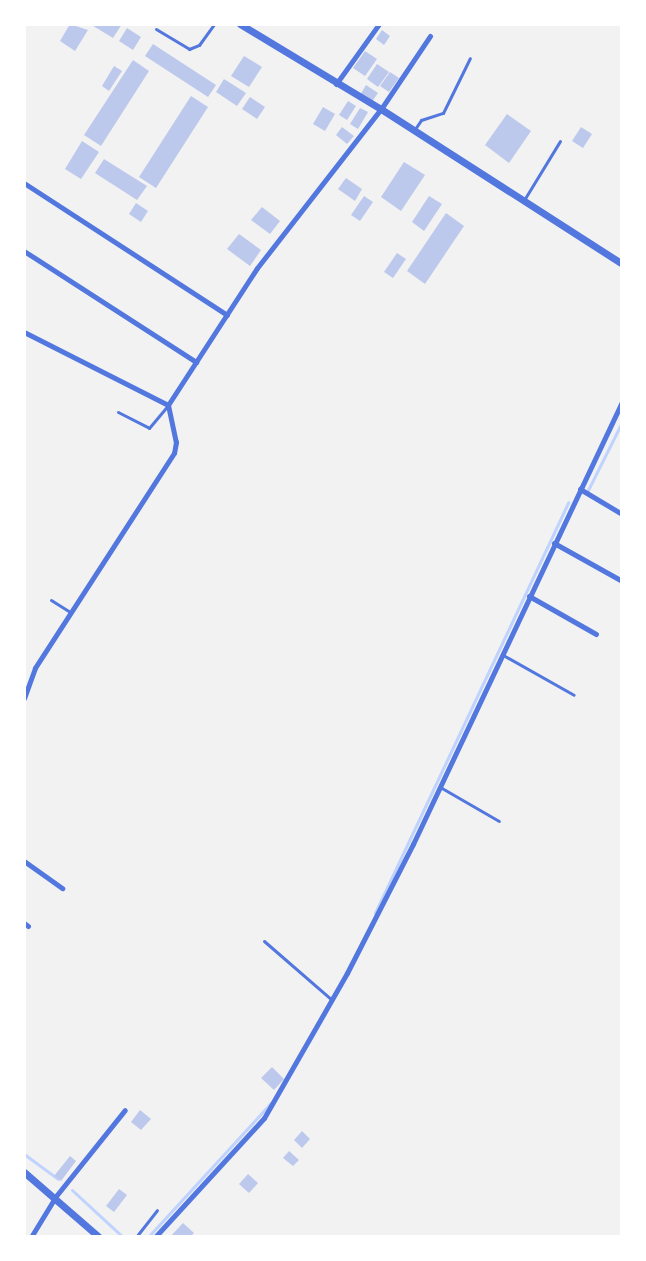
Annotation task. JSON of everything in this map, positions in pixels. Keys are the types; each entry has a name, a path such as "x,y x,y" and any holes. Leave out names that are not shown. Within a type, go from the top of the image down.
{"street":[{"path":"240,24 336,84 381,109 622,264"},
{"path":"336,84 379,24"},
{"path":"24,699 35,668 174,453 176,442 168,405 227,315 312,196 381,109 430,36"},
{"path":"24,183 227,315"},
{"path":"24,251 196,362"},
{"path":"24,332 168,405"},
{"path":"155,1237 264,1118 331,999 440,788 622,402"},
{"path":"580,489 622,514"},
{"path":"554,543 622,581"},
{"path":"529,596 596,634"},
{"path":"24,861 62,888"},
{"path":"31,1237 56,1196 125,1110"},
{"path":"24,1172 56,1196 99,1237"}],"lane":[{"path":"156,29 189,49 199,45 214,24"},
{"path":"414,130 422,120 443,113 470,58"},
{"path":"523,201 560,141"},
{"path":"118,412 149,428 168,405"},
{"path":"51,600 71,613"},
{"path":"502,655 574,695"},
{"path":"440,788 499,820"},
{"path":"264,941 331,999"},
{"path":"136,1237 157,1210"}],"building":[{"path":"70,24 88,30 75,51 60,41"},
{"path":"90,24 122,24 113,38"},
{"path":"127,28 141,37 133,50 119,41"},
{"path":"382,30 390,36 384,45 376,39"},
{"path":"153,44 216,85 208,97 145,56"},
{"path":"365,51 377,59 365,76 353,68"},
{"path":"244,56 262,67 249,87 231,76"},
{"path":"133,60 149,71 101,146 84,135"},
{"path":"377,64 389,72 378,87 367,79"},
{"path":"114,66 122,71 109,91 102,86"},
{"path":"390,72 399,78 389,92 380,86"},
{"path":"224,79 246,93 237,106 216,92"},
{"path":"366,85 378,93 371,103 360,95"},
{"path":"191,96 208,107 156,188 139,177"},
{"path":"250,97 265,107 257,119 242,109"},
{"path":"348,101 356,106 347,120 339,115"},
{"path":"323,107 335,114 325,131 313,124"},
{"path":"360,108 368,112 358,129 350,124"},
{"path":"507,114 531,131 509,163 485,145"},
{"path":"342,127 354,136 347,144 336,135"},
{"path":"581,127 592,134 583,148 572,141"},
{"path":"82,141 99,152 81,179 65,169"},
{"path":"104,159 147,186 137,200 95,173"},
{"path":"404,162 425,175 401,211 381,197"},
{"path":"346,178 362,189 355,201 338,189"},
{"path":"364,196 373,202 360,221 351,215"},
{"path":"429,196 442,204 424,231 412,222"},
{"path":"136,203 148,211 141,222 129,214"},
{"path":"262,207 280,221 270,234 251,220"},
{"path":"446,213 464,226 425,284 407,271"},
{"path":"239,234 261,250 250,266 227,249"},
{"path":"397,253 406,259 393,278 384,272"},
{"path":"272,1067 284,1079 274,1090 261,1078"},
{"path":"140,1110 151,1119 141,1130 131,1122"},
{"path":"302,1131 310,1139 302,1148 294,1140"},
{"path":"289,1151 299,1160 293,1166 283,1158"},
{"path":"70,1156 76,1161 61,1181 54,1176"},
{"path":"248,1174 258,1183 249,1193 239,1184"},
{"path":"119,1189 127,1195 114,1212 106,1206"},
{"path":"183,1223 194,1233 190,1237 170,1237"}],"waterway":[{"path":"587,492 622,422"},
{"path":"375,913 568,502"},
{"path":"148,1237 271,1103"},
{"path":"24,1154 58,1179"},
{"path":"72,1190 123,1237"}]}
